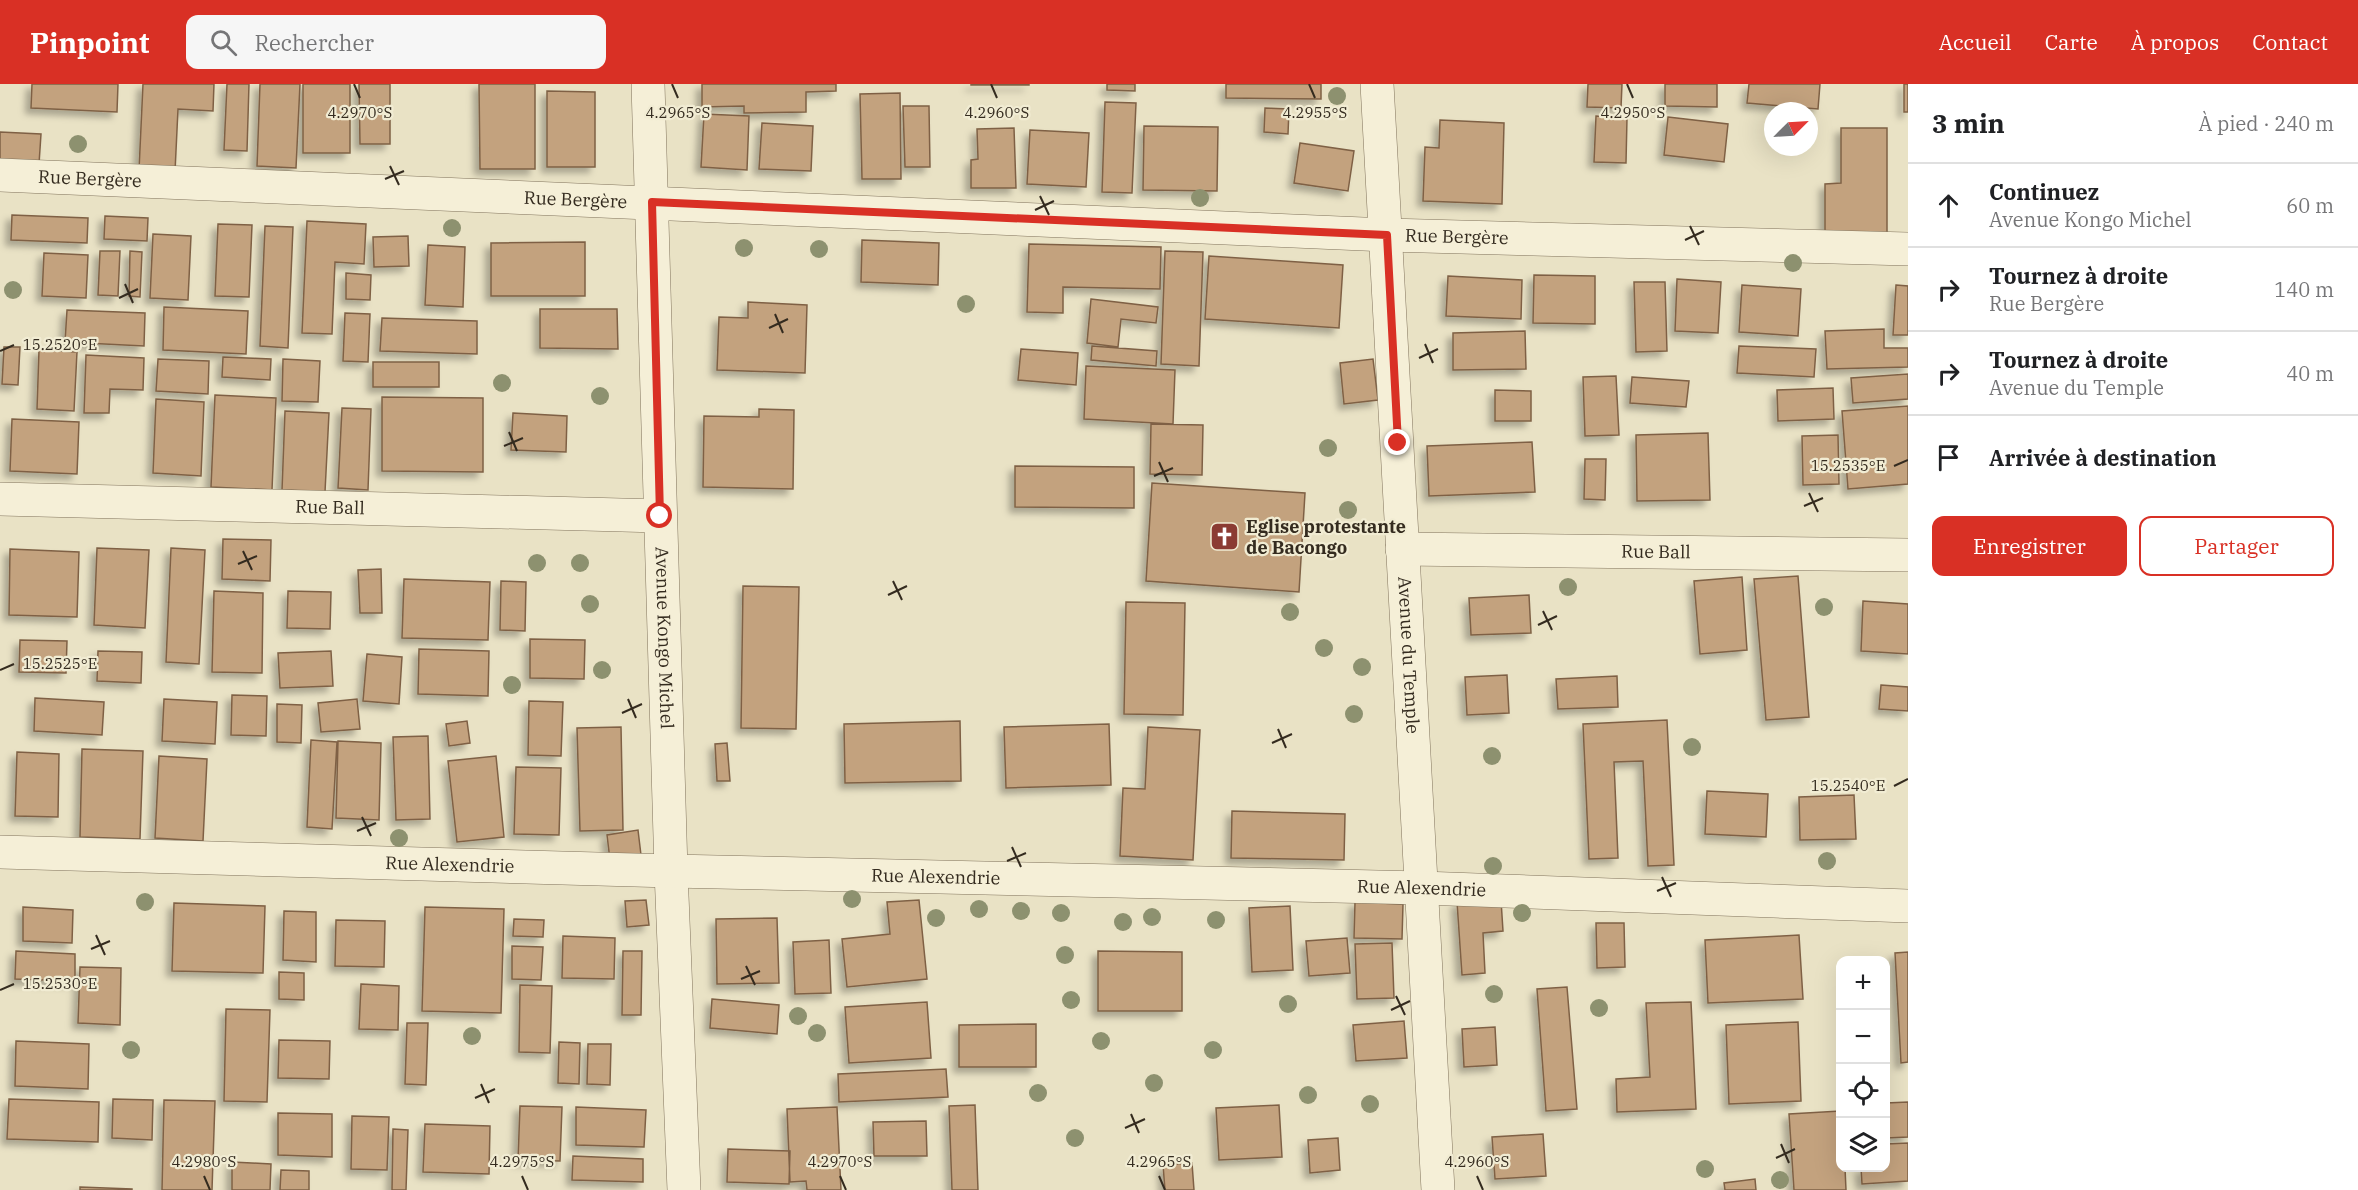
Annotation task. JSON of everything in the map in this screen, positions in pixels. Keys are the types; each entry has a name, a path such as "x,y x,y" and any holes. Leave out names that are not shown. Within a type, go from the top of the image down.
{"street":[{"name":"Avenue Kongo Michel","path":"648,84 671,872 684,1190"},
{"name":"Avenue du Temple","path":"1377,84 1438,1190"},
{"name":"Rue Bergère","path":"0,175 1387,235 1908,249"},
{"name":"Rue Ball","path":"0,499 660,516"},
{"name":"Rue Ball","path":"1402,549 1908,555"},
{"name":"Rue Alexendrie","path":"0,852 671,872 1422,888 1908,906"}],"building":[{"path":"32,84 118,84 117,112 31,108"},
{"path":"143,84 214,84 213,111 178,109 175,172 139,170"},
{"path":"227,84 249,84 247,151 224,150"},
{"path":"260,84 300,84 296,168 257,166"},
{"path":"303,84 350,84 350,153 303,153"},
{"path":"359,84 390,84 390,144 360,144"},
{"path":"479,84 535,84 535,169 480,169"},
{"path":"702,84 836,84 836,91 806,92 806,112 744,113 744,106 702,107"},
{"path":"1029,84 1029,85 971,85"},
{"path":"1107,84 1135,84 1135,91 1107,90"},
{"path":"1226,84 1321,84 1321,99 1226,98"},
{"path":"1588,84 1622,84 1621,108 1587,107"},
{"path":"1665,84 1717,84 1717,107 1665,106"},
{"path":"1749,84 1820,84 1818,109 1818,102 1747,103"},
{"path":"1904,84 1908,84 1908,112 1904,112"},
{"path":"547,91 595,92 595,167 547,167"},
{"path":"900,93 901,179 862,179 860,94"},
{"path":"1105,102 1136,103 1132,193 1102,192"},
{"path":"903,106 929,106 930,167 905,167"},
{"path":"1265,108 1289,109 1288,134 1264,132"},
{"path":"704,114 749,116 747,170 701,167"},
{"path":"1596,116 1627,118 1626,163 1594,162"},
{"path":"1668,117 1728,124 1724,162 1664,155"},
{"path":"1440,120 1504,123 1502,204 1423,201 1425,147 1439,148"},
{"path":"762,123 813,126 811,171 759,169"},
{"path":"1144,126 1218,127 1217,191 1143,190"},
{"path":"1014,128 1016,188 971,188 971,160 978,159 977,129"},
{"path":"1841,128 1887,128 1887,233 1825,232 1825,184 1841,183"},
{"path":"1030,130 1089,133 1086,187 1027,184"},
{"path":"0,132 41,134 39,164 0,162"},
{"path":"1300,143 1354,151 1348,191 1294,183"},
{"path":"12,215 88,218 87,243 11,240"},
{"path":"105,216 148,218 147,241 104,239"},
{"path":"307,221 366,224 364,264 335,262 332,334 302,333"},
{"path":"218,224 252,225 249,297 215,296"},
{"path":"265,226 293,227 288,348 260,346"},
{"path":"153,234 191,236 188,300 150,298"},
{"path":"408,236 409,266 374,267 373,237"},
{"path":"862,240 939,243 938,285 861,282"},
{"path":"585,242 585,296 491,296 491,243"},
{"path":"1029,244 1161,247 1160,289 1063,287 1063,313 1027,312"},
{"path":"428,245 465,247 463,307 425,305"},
{"path":"100,251 120,251 118,296 98,295"},
{"path":"130,251 142,252 140,297 129,296"},
{"path":"1165,251 1203,252 1199,366 1161,364"},
{"path":"44,253 88,255 86,298 42,296"},
{"path":"1209,256 1343,265 1339,328 1205,319"},
{"path":"346,273 371,275 370,300 346,299"},
{"path":"1534,275 1595,276 1595,324 1533,323"},
{"path":"1448,276 1522,280 1521,319 1446,316"},
{"path":"1677,279 1721,282 1718,333 1675,331"},
{"path":"1634,282 1665,282 1667,351 1636,352"},
{"path":"1742,285 1801,289 1798,336 1739,332"},
{"path":"1896,285 1908,286 1908,335 1893,335"},
{"path":"1091,299 1158,307 1156,323 1121,319 1118,347 1087,343"},
{"path":"748,302 807,305 805,373 717,370 719,317 748,318"},
{"path":"164,307 248,311 246,354 163,350"},
{"path":"540,309 617,309 618,349 540,348"},
{"path":"67,310 145,313 144,346 65,342"},
{"path":"345,313 370,314 368,362 343,361"},
{"path":"382,318 477,321 477,354 380,351"},
{"path":"1884,329 1884,348 1908,348 1908,367 1827,369 1825,331"},
{"path":"1525,331 1526,369 1453,370 1453,333"},
{"path":"1092,346 1157,351 1156,366 1091,360"},
{"path":"1739,346 1816,349 1814,377 1737,373"},
{"path":"4,347 20,347 18,385 2,384"},
{"path":"1021,349 1078,353 1076,385 1018,380"},
{"path":"39,350 77,352 74,411 37,409"},
{"path":"86,355 144,358 143,390 110,389 109,413 84,413"},
{"path":"223,357 271,359 270,380 222,377"},
{"path":"158,359 209,361 208,394 156,391"},
{"path":"283,359 320,361 318,402 282,401"},
{"path":"1373,359 1378,400 1344,404 1340,363"},
{"path":"373,362 439,362 439,387 373,387"},
{"path":"1086,366 1175,370 1173,424 1084,419"},
{"path":"1908,374 1908,399 1853,403 1851,378"},
{"path":"1616,376 1619,435 1585,436 1583,377"},
{"path":"1632,377 1689,381 1686,407 1630,403"},
{"path":"1833,388 1834,419 1778,421 1777,390"},
{"path":"1495,390 1531,391 1531,421 1495,421"},
{"path":"215,395 276,398 272,490 211,487"},
{"path":"382,397 483,398 483,472 382,471"},
{"path":"156,399 204,402 201,476 153,473"},
{"path":"1908,406 1908,484 1848,489 1842,411"},
{"path":"342,408 371,409 368,490 338,488"},
{"path":"759,409 794,410 793,489 703,487 704,416 759,417"},
{"path":"285,411 329,413 325,492 282,490"},
{"path":"513,413 567,416 566,452 511,450"},
{"path":"12,419 79,422 77,474 10,471"},
{"path":"1151,424 1203,425 1202,475 1150,474"},
{"path":"1708,433 1710,500 1637,501 1636,435"},
{"path":"1838,435 1839,484 1803,485 1802,436"},
{"path":"1532,442 1535,492 1429,496 1427,446"},
{"path":"1585,459 1606,459 1605,500 1584,499"},
{"path":"1015,466 1134,467 1134,508 1015,507"},
{"name":"Eglise protestante de Bacongo","path":"1152,483 1305,493 1299,592 1146,581"},
{"path":"223,539 271,540 270,581 222,579"},
{"path":"97,548 149,550 145,628 94,625"},
{"path":"171,548 205,550 199,664 166,662"},
{"path":"10,549 79,552 77,617 9,615"},
{"path":"381,569 382,613 360,613 358,570"},
{"path":"1798,576 1809,717 1766,720 1754,579"},
{"path":"1742,577 1747,650 1700,654 1694,581"},
{"path":"404,579 490,582 488,640 402,638"},
{"path":"501,581 526,582 525,631 500,630"},
{"path":"743,586 799,587 796,729 741,728"},
{"path":"214,591 263,593 262,673 212,672"},
{"path":"288,591 331,592 330,629 287,628"},
{"path":"1529,595 1531,633 1471,635 1469,598"},
{"path":"1863,601 1908,604 1908,654 1861,651"},
{"path":"1126,602 1185,603 1183,715 1124,714"},
{"path":"530,639 585,640 584,679 530,678"},
{"path":"20,640 67,641 66,673 19,672"},
{"path":"419,649 489,651 488,696 418,694"},
{"path":"98,651 142,652 141,683 97,681"},
{"path":"331,651 333,686 280,688 278,653"},
{"path":"367,654 402,657 399,704 363,701"},
{"path":"1507,675 1509,713 1467,715 1465,677"},
{"path":"1617,676 1618,707 1558,709 1556,679"},
{"path":"1881,685 1908,687 1908,711 1879,709"},
{"path":"232,695 267,696 266,736 231,735"},
{"path":"35,698 104,702 102,735 34,731"},
{"path":"164,699 217,702 215,744 162,741"},
{"path":"357,699 360,729 321,732 318,703"},
{"path":"529,701 563,702 561,756 528,755"},
{"path":"277,704 302,705 301,743 277,742"},
{"path":"1667,720 1674,865 1648,866 1643,761 1614,762 1618,858 1589,859 1583,724"},
{"path":"467,721 470,743 449,746 446,724"},
{"path":"960,721 961,781 845,783 844,724"},
{"path":"1109,724 1111,785 1006,788 1004,727"},
{"path":"621,727 623,830 580,831 577,728"},
{"path":"1148,727 1200,730 1193,860 1120,856 1123,788 1145,789"},
{"path":"428,736 430,819 396,820 393,737"},
{"path":"311,740 337,742 332,829 307,827"},
{"path":"338,741 381,743 379,820 336,818"},
{"path":"727,743 730,781 717,781 715,744"},
{"path":"82,749 143,751 140,839 80,837"},
{"path":"17,752 59,754 58,817 15,816"},
{"path":"159,756 207,759 203,841 155,838"},
{"path":"496,756 504,837 457,842 448,761"},
{"path":"516,767 561,768 559,835 514,834"},
{"path":"1707,791 1768,794 1766,837 1705,834"},
{"path":"1854,795 1856,839 1800,840 1799,797"},
{"path":"1232,811 1345,814 1344,860 1231,858"},
{"path":"638,830 641,855 610,860 607,835"},
{"path":"646,900 649,925 627,927 625,901"},
{"path":"919,900 927,979 847,987 842,939 890,934 887,902"},
{"path":"1501,900 1503,931 1483,933 1485,973 1462,975 1457,902"},
{"path":"1355,902 1403,904 1402,939 1354,938"},
{"path":"174,903 265,906 263,973 172,971"},
{"path":"1290,906 1293,970 1252,972 1249,908"},
{"path":"23,907 73,910 72,943 23,941"},
{"path":"425,907 504,909 501,1013 422,1011"},
{"path":"284,911 316,912 316,962 283,960"},
{"path":"777,918 779,983 717,984 716,919"},
{"path":"514,919 544,920 543,937 513,936"},
{"path":"336,920 385,921 384,967 335,966"},
{"path":"1596,923 1624,923 1625,967 1597,968"},
{"path":"1799,935 1803,999 1708,1003 1705,940"},
{"path":"563,936 615,938 614,979 562,978"},
{"path":"1347,938 1350,973 1309,976 1306,941"},
{"path":"829,940 831,993 795,994 793,942"},
{"path":"1392,943 1394,998 1357,999 1355,944"},
{"path":"512,946 543,947 541,980 512,979"},
{"path":"16,951 75,954 75,981 15,979"},
{"path":"623,951 642,951 641,1015 622,1015"},
{"path":"1098,951 1182,952 1182,1011 1098,1011"},
{"path":"1908,952 1908,1062 1901,1063 1895,953"},
{"path":"80,967 121,968 120,1025 78,1023"},
{"path":"279,972 304,973 304,1000 279,999"},
{"path":"361,984 399,986 398,1030 359,1029"},
{"path":"520,985 552,986 550,1053 519,1052"},
{"path":"1567,987 1577,1109 1546,1111 1537,989"},
{"path":"712,999 779,1005 777,1034 710,1028"},
{"path":"927,1002 931,1058 849,1063 845,1007"},
{"path":"1691,1002 1696,1109 1617,1112 1616,1079 1650,1077 1646,1003"},
{"path":"226,1009 270,1010 267,1102 224,1101"},
{"path":"1404,1021 1407,1058 1356,1061 1353,1025"},
{"path":"1798,1022 1801,1101 1729,1104 1726,1025"},
{"path":"407,1023 428,1023 426,1085 405,1084"},
{"path":"1036,1024 1036,1067 959,1067 959,1025"},
{"path":"1495,1027 1497,1065 1464,1067 1462,1029"},
{"path":"279,1040 330,1041 329,1079 278,1078"},
{"path":"16,1041 89,1044 88,1089 15,1086"},
{"path":"559,1042 580,1043 579,1084 558,1083"},
{"path":"588,1044 611,1044 610,1085 587,1084"},
{"path":"946,1069 948,1097 839,1102 838,1074"},
{"path":"9,1099 99,1102 98,1142 7,1139"},
{"path":"113,1099 153,1100 152,1140 112,1138"},
{"path":"164,1100 215,1101 212,1190 162,1190"},
{"path":"1908,1102 1908,1137 1890,1138 1890,1103"},
{"path":"975,1105 978,1190 952,1190 949,1106"},
{"path":"1279,1105 1282,1157 1219,1160 1216,1108"},
{"path":"520,1106 562,1107 560,1161 518,1160"},
{"path":"576,1107 646,1110 644,1147 576,1145"},
{"path":"837,1107 841,1190 807,1190 806,1181 790,1182 787,1109"},
{"path":"1836,1111 1836,1172 1845,1172 1846,1190 1794,1190 1789,1114"},
{"path":"278,1113 332,1114 332,1157 278,1155"},
{"path":"352,1116 389,1117 387,1170 351,1169"},
{"path":"926,1121 927,1156 874,1156 873,1122"},
{"path":"425,1124 490,1126 489,1174 423,1172"},
{"path":"393,1129 408,1130 406,1190 392,1190"},
{"path":"1543,1134 1546,1176 1495,1179 1492,1137"},
{"path":"1338,1138 1340,1170 1310,1173 1308,1140"},
{"path":"1908,1143 1908,1181 1862,1184 1861,1172 1890,1172 1890,1144"},
{"path":"728,1149 790,1151 789,1184 727,1182"},
{"path":"573,1156 643,1159 643,1182 572,1180"},
{"path":"232,1162 271,1164 270,1190 232,1190"},
{"path":"1192,1163 1194,1190 1165,1190 1163,1165"},
{"path":"281,1170 309,1171 309,1190 280,1190"},
{"path":"1755,1179 1756,1190 1725,1190 1724,1183"},
{"path":"80,1187 132,1189 132,1190 80,1190"}],"place":[{"name":"Eglise protestante de Bacongo","path":"1225,537"}],"route":[{"path":"660,516 652,202 1387,235 1398,443"}]}
